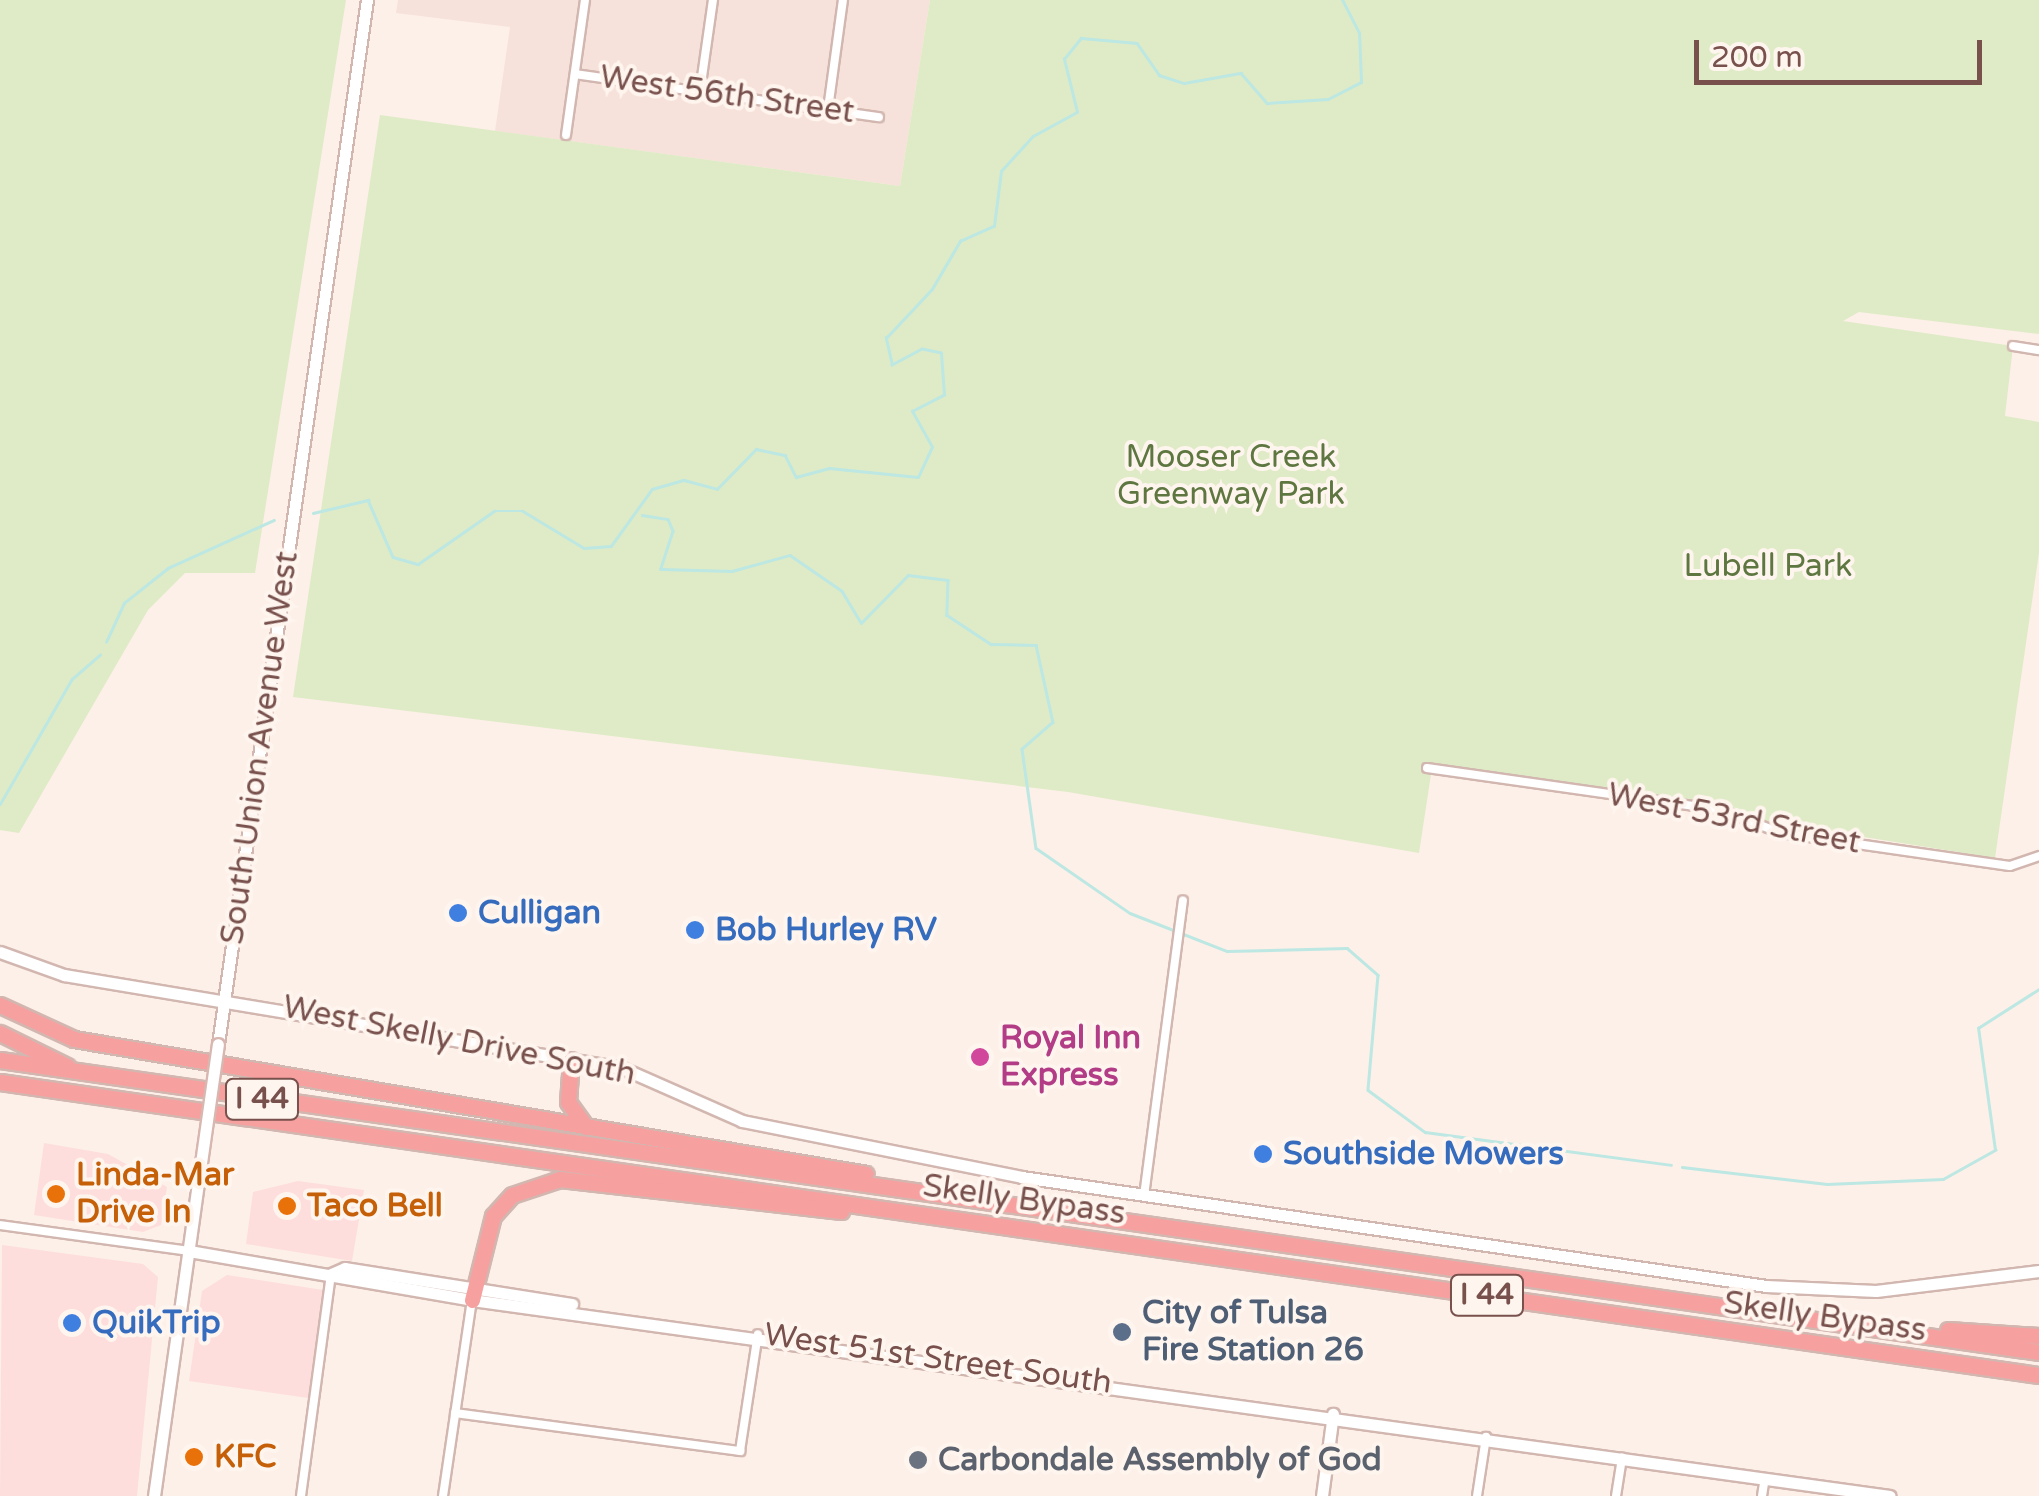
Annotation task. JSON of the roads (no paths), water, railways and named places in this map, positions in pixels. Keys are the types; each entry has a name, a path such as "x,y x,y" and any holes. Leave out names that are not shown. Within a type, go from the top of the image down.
{"highway":[{"path":"0,1005 74,1039 586,1127 796,1156 938,1192"},
{"path":"0,1033 80,1072"},
{"name":"Skelly Bypass","path":"0,1060 2039,1352"},
{"path":"571,1060 568,1102 586,1127"},
{"name":"Skelly Bypass","path":"0,1082 2039,1375"},
{"path":"473,1294 493,1216 512,1195 560,1179 764,1208 934,1215"},
{"path":"1856,1325 2039,1336"}],"street":[{"name":"South Union Avenue West","path":"154,1496 366,0"},
{"path":"566,134 585,0"},
{"path":"700,91 713,0"},
{"path":"828,109 844,0"},
{"name":"West 56th Street","path":"575,74 879,117"},
{"path":"2013,346 2039,350"},
{"name":"West 53rd Street","path":"1427,768 1720,810 1800,836 2010,866 2039,856"},
{"path":"1144,1196 1184,901"},
{"name":"West Skelly Drive South","path":"0,952 64,975 630,1070 742,1120 1144,1196 1799,1290 1876,1291 2039,1272"},
{"name":"West 51st Street South","path":"0,1225 1890,1496"},
{"path":"301,1496 332,1274"},
{"path":"443,1496 473,1294"},
{"path":"455,1413 740,1452 758,1334"},
{"path":"1322,1496 1333,1414"},
{"path":"1477,1496 1486,1437"},
{"path":"1616,1496 1622,1457"},
{"path":"1762,1496 1764,1478"}],"waterway":[{"path":"313,513 368,500 393,557 418,564 494,511 523,511 584,548 611,546 652,489 684,480 717,489 756,449 785,455 796,477 829,468 918,477 932,447 912,411 944,395 941,353 922,349 892,365 886,338 932,289 960,241 994,226 1001,171 1033,136 1077,112 1064,59 1081,38 1137,43 1159,75 1184,83 1241,73 1267,103 1328,99 1361,82 1359,33 1342,0"},
{"path":"642,515 668,519 673,531 661,569 732,571 790,555 842,591 861,623 908,575 948,580 947,615 991,644 1036,645 1053,722 1022,749 1036,848 1130,913 1227,951 1347,948 1378,975 1368,1090 1425,1132 1671,1165"},
{"path":"106,642 124,603 168,568 274,520"},
{"path":"0,804 72,679 100,655"},
{"path":"1682,1167 1827,1184 1943,1179 1995,1150 1978,1028 2039,989"}],"place":[{"name":"Culligan","path":"458,913"},
{"name":"Bob Hurley RV","path":"695,930"},
{"name":"Royal Inn Express","path":"980,1057"},
{"name":"Southside Mowers","path":"1263,1154"},
{"name":"Linda-Mar Drive In","path":"56,1194"},
{"name":"Taco Bell","path":"287,1206"},
{"name":"QuikTrip","path":"72,1323"},
{"name":"City of Tulsa Fire Station 26","path":"1122,1332"},
{"name":"KFC","path":"194,1457"},
{"name":"Carbondale Assembly of God","path":"918,1460"}],"park label":[{"name":"Mooser Creek Greenway Park","path":"1231,476"},
{"name":"Lubell Park","path":"1768,566"}]}
